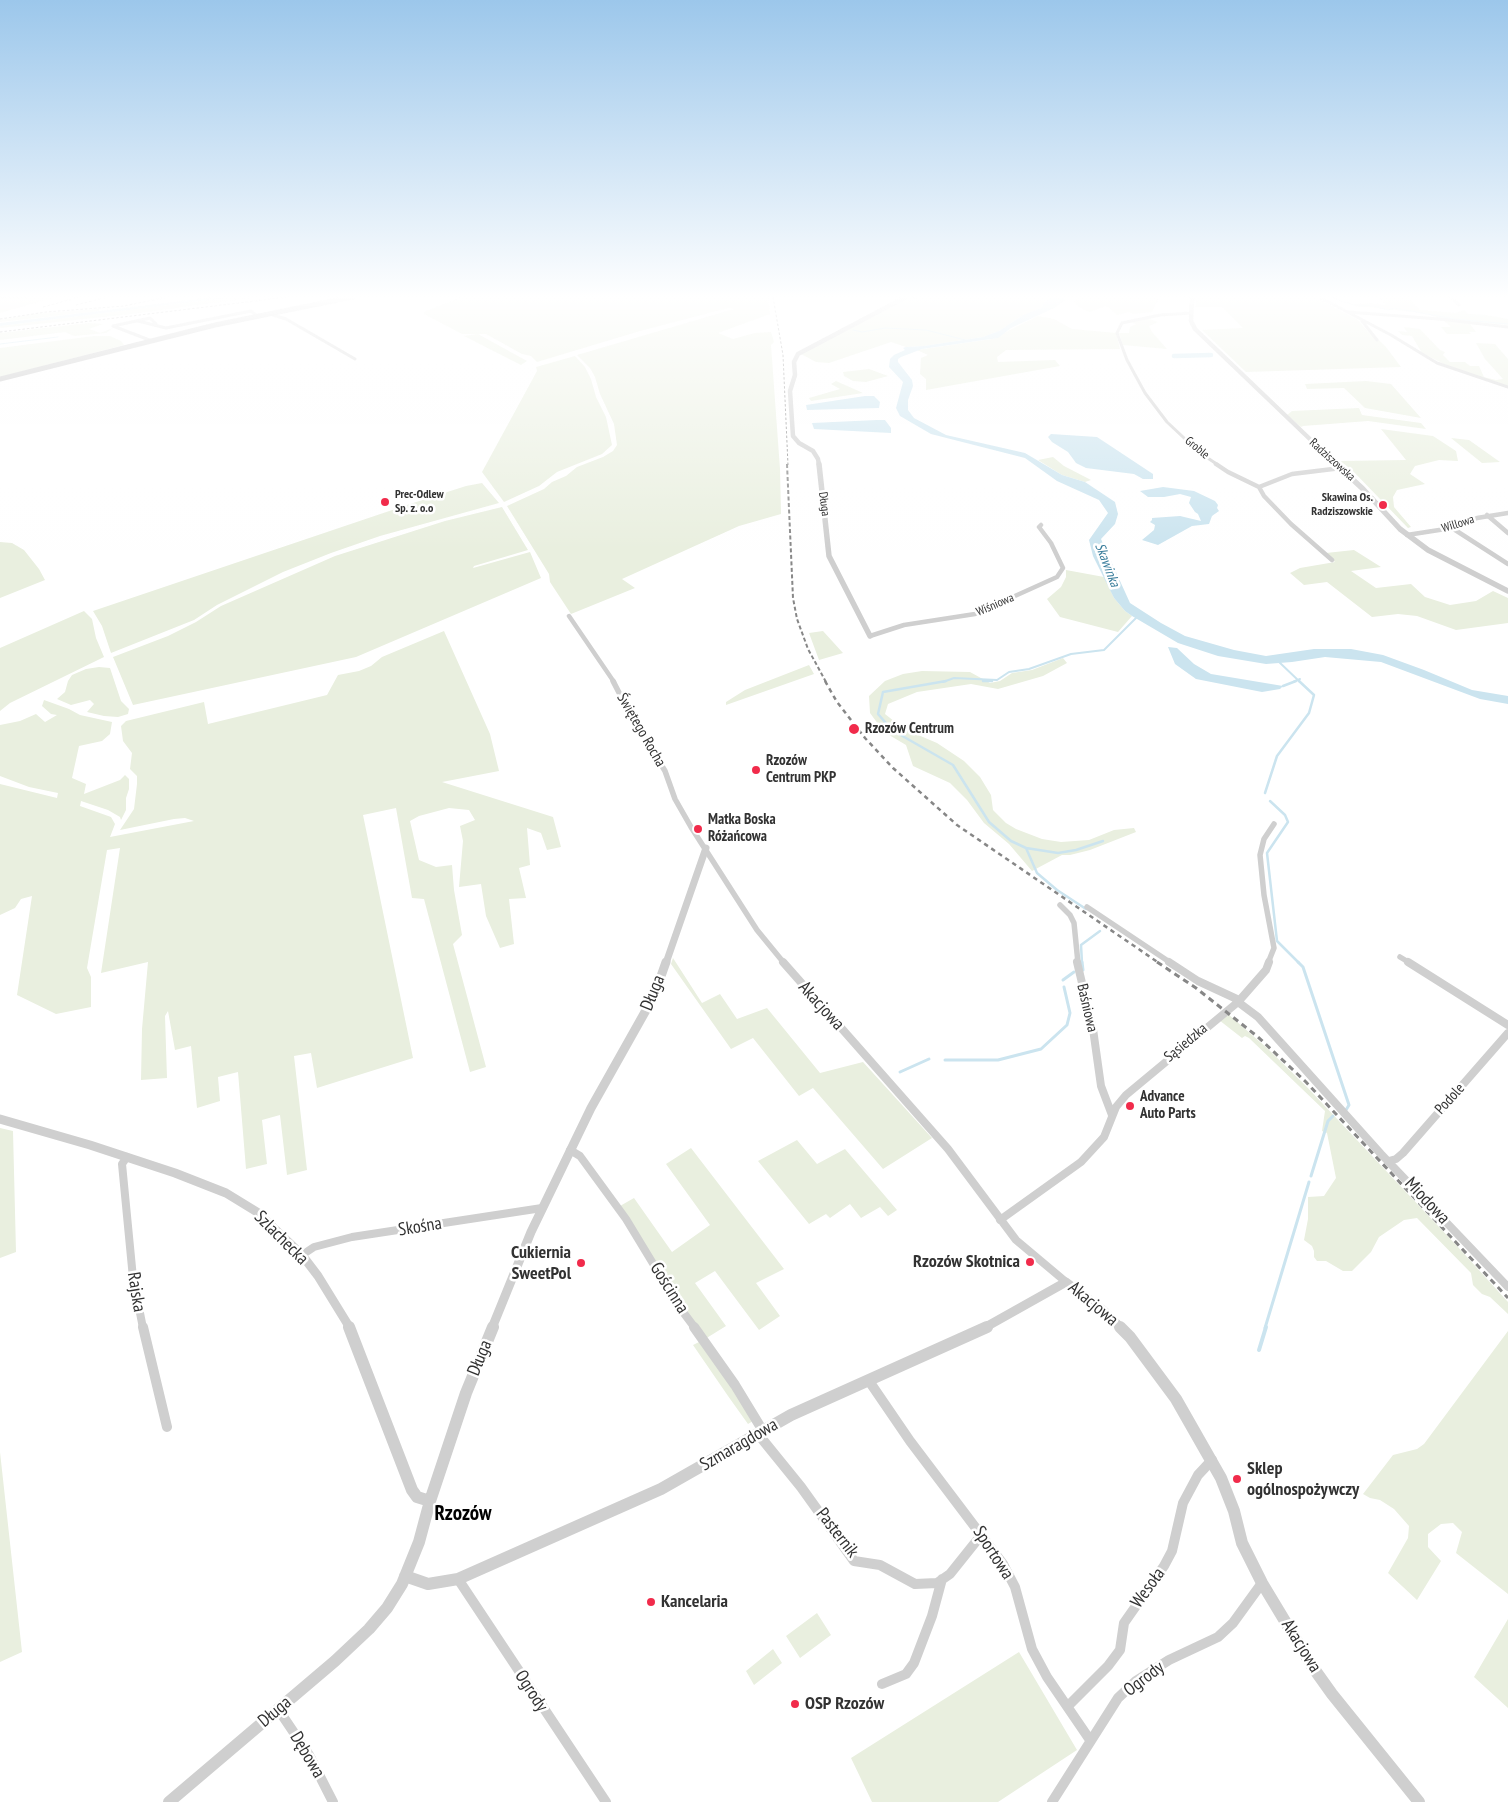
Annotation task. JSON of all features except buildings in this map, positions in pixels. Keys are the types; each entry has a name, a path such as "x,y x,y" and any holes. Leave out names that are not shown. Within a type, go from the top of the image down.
{"street":[{"name":"Długa","path":"793,381 790,391 793,436 817,456 830,556 870,636"},
{"name":"Groble","path":"1139,381 1167,422 1178,433 1228,472 1259,487 1264,496 1291,524 1332,560"},
{"name":"Radziszowska","path":"1250,381 1369,494 1407,535 1428,550 1508,591"},
{"path":"1491,381 1508,387"},
{"path":"1259,487 1292,474 1341,468"},
{"name":"Willowa","path":"1407,535 1452,528 1487,515 1508,513"},
{"path":"1487,515 1508,533"},
{"name":"Wiśniowa","path":"870,636 914,623 975,614 1056,577 1063,568 1051,543 1039,527 1042,525"},
{"path":"1452,528 1508,564"},
{"name":"Świętego Rocha","path":"570,616 608,671 630,714 665,771 679,806 706,848"},
{"name":"Sąsiedzka","path":"1000,1220 1081,1162 1104,1137 1112,1115 1126,1095 1238,1001 1266,970 1274,948 1264,895 1260,855 1264,840 1274,824"},
{"name":"Długa","path":"169,1802 369,1629 387,1608 405,1576 420,1537 466,1393 542,1208 591,1108 654,996 706,848"},
{"name":"Akacjowa","path":"706,848 771,949 948,1149 1016,1240 1103,1310 1130,1337 1184,1411 1212,1460 1229,1495 1242,1543 1262,1583 1312,1666 1332,1694 1419,1802"},
{"name":"Baśniowa","path":"1060,905 1066,909 1074,923 1078,968 1093,1029 1101,1086 1112,1115"},
{"name":"Miodowa","path":"1087,907 1198,981 1238,1001 1258,1017 1343,1112 1508,1288"},
{"path":"1400,957 1508,1024"},
{"name":"Podole","path":"1389,1161 1396,1159 1402,1153 1508,1033"},
{"name":"Szlachecka","path":"0,1119 127,1157 226,1193 257,1212 302,1254 318,1276 351,1330 412,1490 417,1497 430,1501"},
{"name":"Gościnna","path":"570,1150 580,1156 626,1219 680,1308 735,1385 761,1432"},
{"name":"Rajska","path":"127,1157 122,1164 133,1278 147,1349 167,1427"},
{"name":"Skośna","path":"302,1254 314,1247 352,1237 542,1208"},
{"name":"Szmaragdowa","path":"405,1576 428,1584 458,1579 661,1489 807,1408 990,1326 1066,1282"},
{"name":"Sportowa","path":"869,1381 910,1441 1003,1564 1015,1587 1032,1649 1047,1676 1090,1740"},
{"name":"Pasternik","path":"761,1432 854,1561 880,1565 906,1580 921,1585 938,1583 942,1579"},
{"name":"Wesoła","path":"1068,1706 1108,1666 1120,1650 1124,1623 1164,1566 1172,1551 1183,1503 1198,1475 1212,1460"},
{"path":"882,1684 906,1674 914,1662 932,1616 942,1579 950,1574 982,1534"},
{"name":"Ogrody","path":"458,1579 606,1802"},
{"name":"Ogrody","path":"1052,1802 1118,1698 1136,1680 1169,1660 1218,1637 1233,1623 1262,1583"},
{"name":"Dębowa","path":"278,1709 309,1755 333,1802"}],"green space":[{"path":"532,381 592,381 596,397 606,417 612,445 602,454 557,472 539,486 504,502 482,472"},
{"path":"596,381 774,381 781,514 739,526 622,579 635,588 571,614 550,582 549,574 507,506 544,489 577,467 613,451 617,445 614,424"},
{"path":"836,381 863,393 811,401 809,398 840,389 831,384"},
{"path":"926,381 976,381 926,390"},
{"path":"1367,381 1391,384 1421,418 1365,408 1344,388 1307,389 1305,384"},
{"path":"1493,381 1508,381 1508,386"},
{"path":"1359,408 1362,415 1421,423 1426,429 1368,421 1301,427 1287,415 1292,411"},
{"path":"1381,429 1433,436 1456,451 1458,461 1439,460 1415,466 1410,474 1425,484 1397,490 1393,497 1394,507 1411,527 1408,528 1352,470 1340,461 1406,460"},
{"path":"1451,438 1469,440 1500,462 1482,463"},
{"path":"1053,457 1064,466 1091,480 1085,482 1062,475 1038,460"},
{"path":"482,483 499,503 380,536 331,553 283,572 217,605 194,620 111,653 102,626 93,611 410,504 466,486"},
{"path":"502,507 528,550 474,566 473,568 530,552 541,578 356,657 133,705 113,657 168,636 196,622 221,606 335,556 445,521"},
{"path":"0,542 12,543 24,550 45,580 0,598"},
{"path":"1354,550 1381,567 1351,571 1376,588 1411,584 1425,597 1450,605 1476,601 1493,591 1508,598 1508,623 1456,630 1417,616 1398,614 1372,617 1327,582 1304,585 1290,573 1300,568 1335,562 1326,553"},
{"path":"1066,570 1104,577 1114,598 1132,616 1118,632 1060,617 1047,599 1061,587 1066,577"},
{"path":"84,611 92,619 96,638 104,657 10,703 0,711 0,648"},
{"path":"444,631 490,734 499,771 442,782 553,817 561,847 547,850 541,833 527,828 530,865 519,868 526,898 509,899 514,944 500,948 486,916 481,884 459,887 463,841 460,826 475,820 469,810 449,808 419,816 410,821 419,860 436,867 452,865 454,890 462,935 453,944 486,1067 470,1072 424,899 412,898 396,808 363,815 413,1058 317,1088 311,1053 294,1056 307,1170 287,1175 280,1115 262,1120 267,1164 246,1169 238,1072 218,1077 220,1101 197,1108 191,1046 175,1050 168,1011 165,1016 167,1078 141,1080 142,1029 148,962 101,973 120,848 107,850 87,968 91,977 91,1007 56,1014 17,995 32,896 21,899 15,908 0,915 0,784 57,798 58,793 29,787 0,776 0,725 20,721 36,714 45,722 57,715 51,714 42,706 44,700 80,715 112,722 110,734 102,741 79,746 72,778 86,784 84,794 120,780 125,775 129,779 126,810 121,820 120,817 108,810 81,801 80,806 111,817 115,824 110,837 194,821 185,818 174,819 120,830 134,809 137,784 137,776 130,769 132,753 123,741 121,726 126,721 204,702 208,724 327,695 338,675 359,671 371,666 382,657"},
{"path":"823,631 843,653 819,660 809,633"},
{"path":"1063,658 1067,663 1043,676 998,689 971,684 917,692 888,704 885,714 904,729 937,743 964,761 980,777 991,795 993,810 1006,823 1016,829 1042,839 1061,842 1089,840 1114,830 1134,828 1136,832 1090,850 1062,855 1032,871 1009,844 984,823 967,800 950,783 913,766 906,745 884,732 870,713 869,696 885,681 903,674 922,671 970,672 990,683 1000,681 1012,673 1032,670"},
{"path":"809,665 814,674 726,705 726,702 745,690"},
{"path":"110,668 121,701 129,709 128,714 118,717 104,716 87,712 94,704 90,700 71,705 57,699 65,692 72,675 86,669"},
{"path":"673,958 702,1003 720,994 737,1019 767,1008 820,1073 863,1062 932,1138 883,1169 813,1088 799,1096 753,1038 731,1049 671,964"},
{"path":"1228,1014 1306,1086 1457,1246 1508,1302 1508,1314 1490,1297 1482,1294 1473,1285 1471,1273 1417,1218 1404,1220 1379,1237 1371,1252 1352,1271 1343,1271 1326,1261 1317,1261 1314,1257 1312,1246 1304,1240 1308,1219 1308,1197 1324,1196 1336,1178 1327,1133 1322,1131 1325,1111 1249,1038 1245,1036 1242,1038 1219,1020"},
{"path":"0,1128 13,1131 16,1252 0,1258"},
{"path":"797,1140 817,1164 845,1149 897,1210 888,1216 880,1207 861,1218 850,1204 830,1218 826,1214 809,1224 758,1161"},
{"path":"691,1148 784,1269 756,1283 780,1316 759,1330 715,1271 695,1283 726,1326 705,1339 620,1206 634,1198 672,1252 710,1225 666,1164"},
{"path":"1508,1331 1508,1594 1456,1553 1462,1532 1453,1523 1441,1524 1428,1534 1428,1547 1441,1561 1417,1600 1388,1573 1408,1538 1409,1526 1394,1509 1380,1500 1363,1494 1393,1455 1417,1449 1424,1444"},
{"path":"699,1342 732,1387 753,1421 748,1424 693,1345"},
{"path":"0,1452 22,1652 0,1662"},
{"path":"817,1613 831,1635 800,1658 786,1636"},
{"path":"1508,1619 1508,1708 1474,1677"},
{"path":"773,1649 782,1663 754,1685 746,1671"},
{"path":"1019,1652 1077,1750 998,1802 872,1802 851,1758"}],"water":[{"name":"Skawinka","path":"912,381 913,386 908,400 908,410 914,418 946,435 1025,453 1062,475 1085,482 1115,502 1118,514 1115,524 1101,539 1130,603 1185,636 1234,650 1266,656 1314,649 1351,649 1383,655 1472,690 1508,696 1508,704 1480,699 1381,662 1325,657 1266,664 1218,656 1178,643 1132,616 1114,598 1093,556 1089,540 1108,513 1099,500 1057,481 1025,458 931,434 900,416 896,408 903,382"},
{"path":"874,396 880,402 879,408 807,410 806,405"},
{"path":"885,420 891,428 891,433 814,429 812,423"},
{"path":"1051,434 1097,437 1153,474 1153,479 1143,479 1134,474 1086,468 1076,463 1068,452 1052,442 1048,437"},
{"path":"1163,487 1194,491 1215,501 1219,511 1212,516 1209,524 1192,526 1158,545 1142,540 1154,530 1155,525 1150,522 1152,518 1180,516 1201,521 1189,503 1191,497 1180,494 1148,497 1140,491"},
{"path":"1168,647 1177,648 1194,664 1211,674 1283,686 1280,689 1262,692 1196,679 1175,664"}],"waterway":[{"path":"946,681 954,678 997,680 1009,672 1029,669 1071,654 1104,650 1138,616"},
{"path":"1278,661 1298,680"},
{"path":"1293,682 1298,680"},
{"path":"946,681 883,692 878,714 892,730 953,765 989,822 1011,841 1026,848"},
{"path":"983,681 992,681"},
{"path":"1283,686 1296,681"},
{"path":"1265,793 1277,756 1309,713 1314,695 1299,681"},
{"path":"1270,801 1285,815 1288,822 1267,853 1277,941 1303,967 1349,1105 1346,1110"},
{"path":"1026,848 1058,853 1076,850 1103,841"},
{"path":"1026,848 1037,873 1057,890 1086,909"},
{"path":"1082,963 1081,945 1100,931"},
{"path":"1082,962 1083,970"},
{"path":"1063,980 1074,972"},
{"path":"945,1060 998,1060 1041,1049 1067,1025 1070,1013 1064,987"},
{"path":"900,1072 929,1059"},
{"path":"1311,1176 1328,1121 1333,1116"},
{"path":"1265,1328 1309,1182"},
{"path":"1259,1350 1266,1327"}],"railway":[{"path":"784,381 788,465"},
{"path":"787,464 793,598 797,619 808,649 826,682"},
{"path":"825,681 837,702 865,738 893,768 957,825 1159,963"},
{"path":"1157,962 1196,988 1258,1037 1306,1082 1508,1298"}],"place":[{"name":"Prec-Odlew Sp. z. o.o","path":"385,502"},
{"name":"Skawina Os. Radziszowskie","path":"1383,505"},
{"name":"Rzozów Centrum","path":"854,729"},
{"name":"Rzozów Centrum PKP","path":"756,770"},
{"name":"Matka Boska Różańcowa","path":"698,829"},
{"name":"Advance Auto Parts","path":"1130,1106"},
{"name":"Rzozów Skotnica","path":"1030,1262"},
{"name":"Cukiernia SweetPol","path":"581,1263"},
{"name":"Sklep ogólnospożywczy","path":"1237,1479"},
{"name":"Kancelaria","path":"651,1602"},
{"name":"OSP Rzozów","path":"795,1704"}],"district":[{"name":"Rzozów","path":"463,1514"}]}
